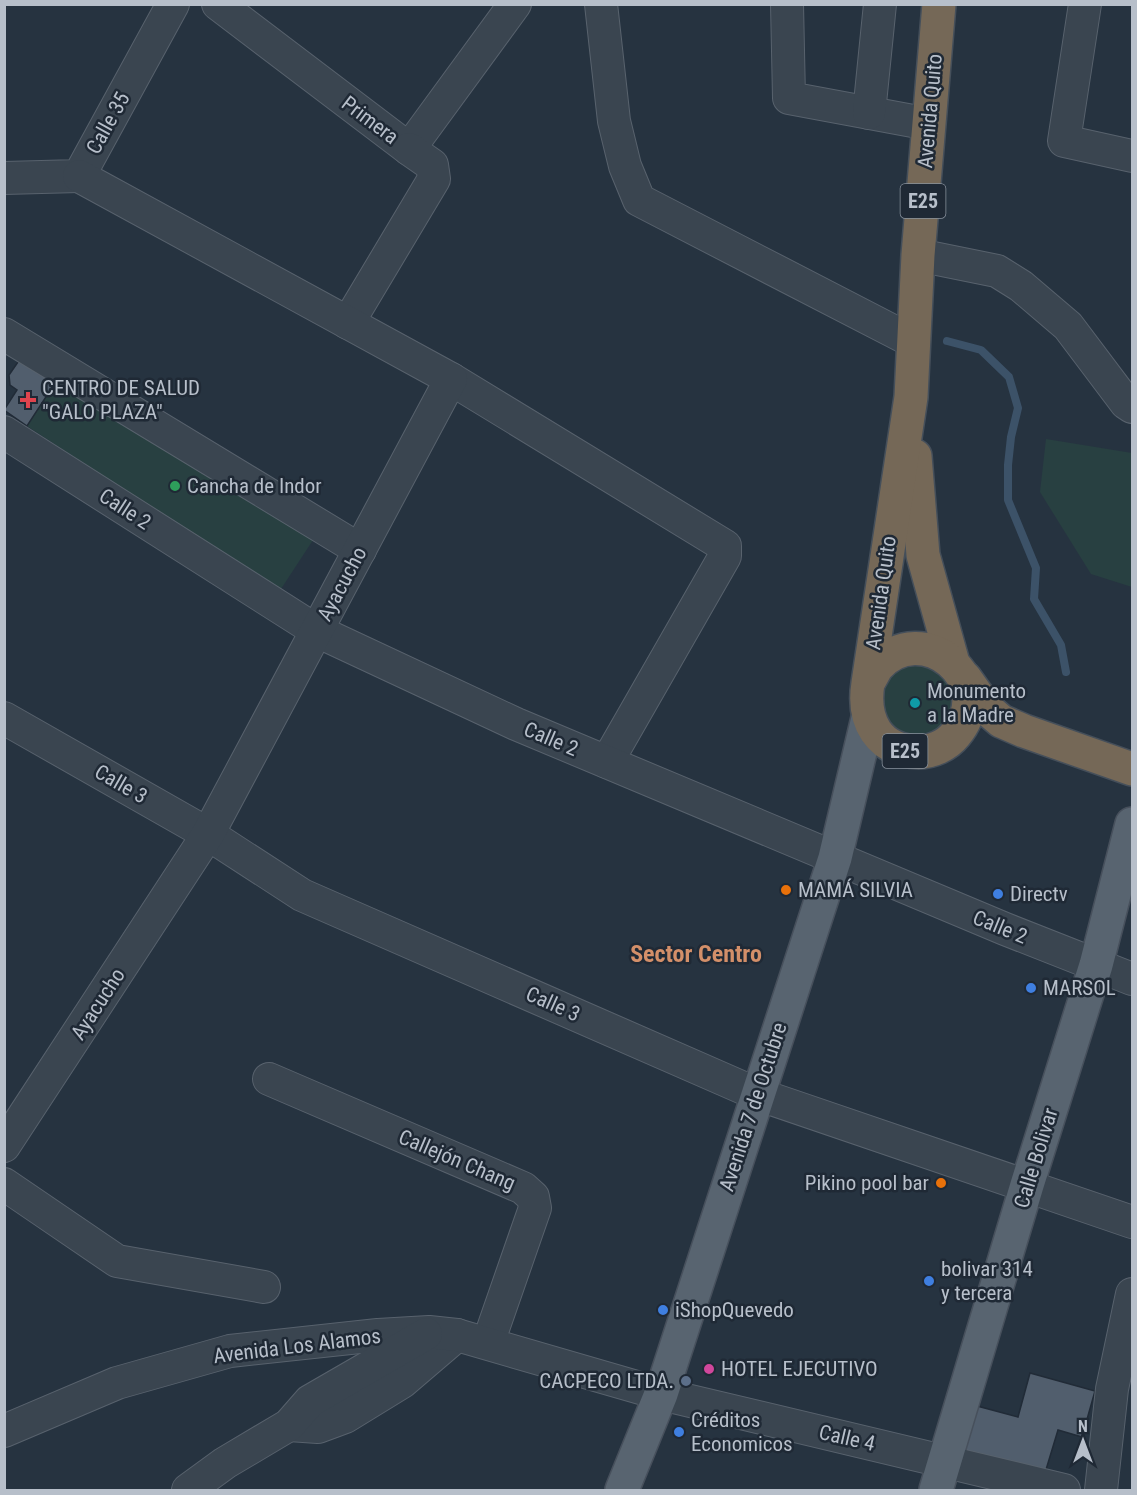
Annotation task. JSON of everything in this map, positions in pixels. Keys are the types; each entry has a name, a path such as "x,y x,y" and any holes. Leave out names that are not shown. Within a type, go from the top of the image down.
{"highway":[{"name":"Avenida Quito","path":"868,683 911,397 918,255 939,4"},
{"name":"Avenida Quito","path":"911,397 923,555 958,670"},
{"name":"E25","path":"958,670 969,692 969,709 963,725 953,738 940,747 924,752 907,751 891,745 877,734 868,718 865,700 868,683 877,668 890,656 907,650 923,649 940,654 958,670 987,708 1001,721 1132,769"},
{"name":"E25","path":"953,738 987,734 1049,739"}],"main road":[{"name":"Avenida 7 de Octubre","path":"622,1491 661,1394 835,858 868,718"},
{"name":"Calle Bolivar","path":"941,1476 1027,1185 1096,965 1132,824"}],"street":[{"name":"Calle 35","path":"4,178 79,176 173,4"},
{"name":"Primera","path":"218,4 409,149 515,4"},
{"path":"601,4 614,121 625,166 639,200 914,342"},
{"path":"787,4 789,98 929,124"},
{"path":"869,113 880,4"},
{"path":"1084,4 1064,141 1132,156"},
{"path":"348,323 434,179 432,165 409,149"},
{"path":"79,176 451,379 725,546 725,556 607,762"},
{"path":"918,255 997,271 1021,286 1068,326 1132,407"},
{"path":"4,334 360,550"},
{"name":"Ayacucho","path":"4,1146 208,834 451,379"},
{"name":"Calle 2","path":"4,432 317,631 516,724 1005,929 1132,979"},
{"name":"Calle 3","path":"4,718 208,834 302,895 757,1094 1132,1222"},
{"name":"Callejón Chang","path":"269,1079 523,1188 533,1197 535,1208 488,1343"},
{"path":"4,1184 117,1261 264,1287"},
{"path":"1101,1491 1112,1389 1132,1294"},
{"path":"188,1491 225,1463 289,1425 310,1401 443,1334"},
{"name":"Calle 4","path":"443,1334 488,1343 941,1476 1064,1491"},
{"name":"Avenida Los Alamos","path":"4,1431 117,1383 230,1351 331,1338 443,1334"}],"green space":[{"path":"62,373 313,540 279,592 27,426"},
{"path":"1046,439 1132,453 1132,587 1091,574 1040,492"},
{"path":"916,663 940,670 955,690 947,727 923,739 897,732 888,722 881,702 882,692 894,674"}],"building":[{"name":"CENTRO DE SALUD \"GALO PLAZA\"","path":"20,359 55,383 27,426 4,410 17,390 10,385 9,375"},
{"path":"1030,1373 1095,1391 1082,1437 1058,1430 1045,1473 964,1450 977,1406 1018,1417"}],"waterway":[{"path":"947,341 981,350 1009,377 1018,408 1011,437 1008,500 1036,568 1034,599 1061,645 1066,672"}],"place":[{"name":"CENTRO DE SALUD \"GALO PLAZA\"","path":"28,400"},
{"name":"Cancha de Indor","path":"175,486"},
{"name":"Monumento a la Madre","path":"915,703"},
{"name":"MAMÁ SILVIA","path":"786,890"},
{"name":"Directv","path":"998,894"},
{"name":"MARSOL","path":"1031,988"},
{"name":"Pikino pool bar","path":"941,1183"},
{"name":"bolivar 314 y tercera","path":"929,1281"},
{"name":"iShopQuevedo","path":"663,1310"},
{"name":"HOTEL EJECUTIVO","path":"709,1369"},
{"name":"CACPECO LTDA.","path":"686,1381"},
{"name":"Créditos Economicos","path":"679,1432"}],"district":[{"name":"Sector Centro","path":"696,954"}]}
